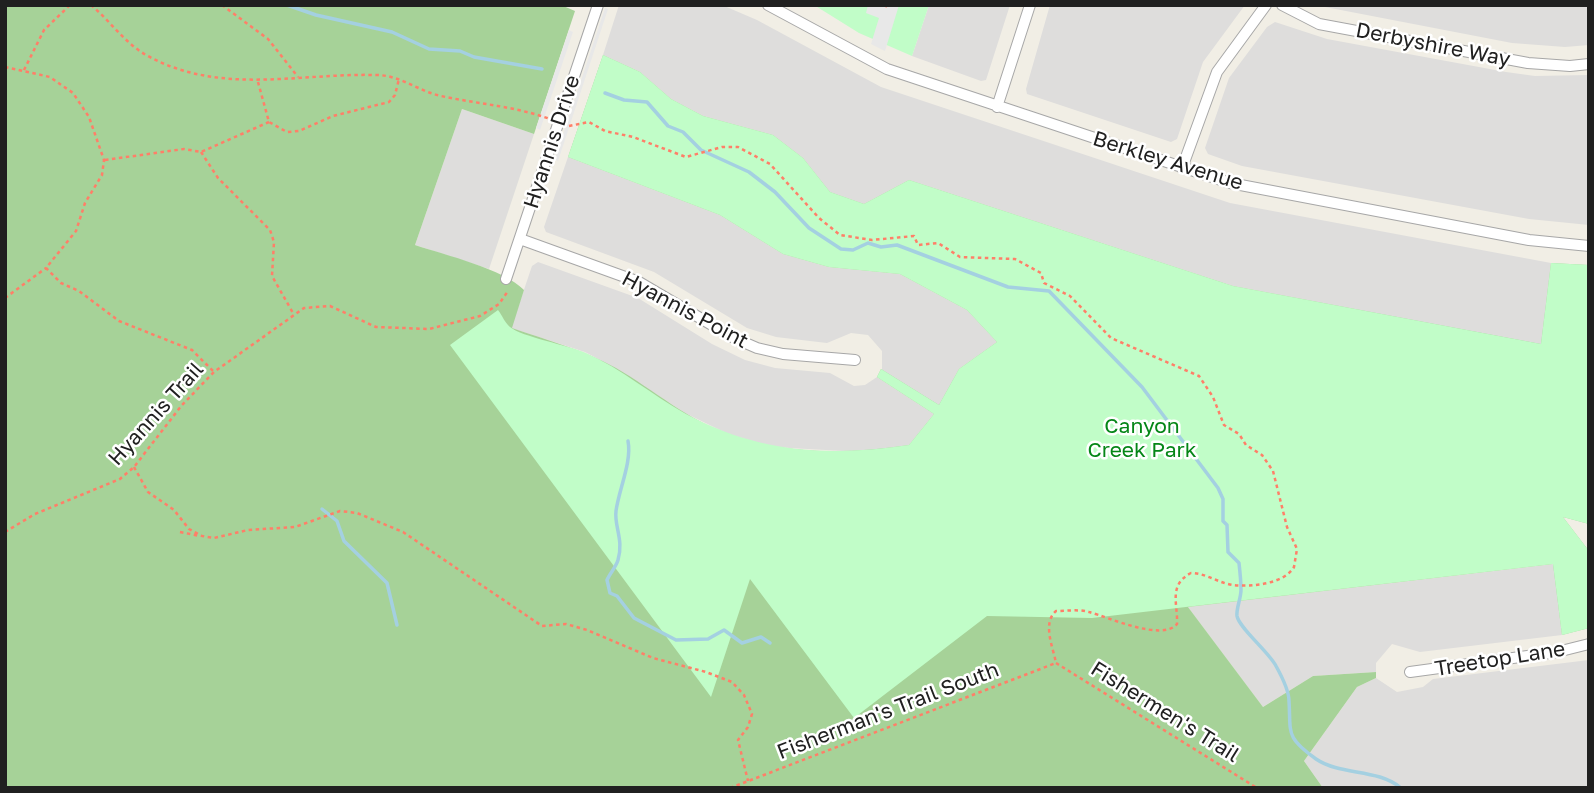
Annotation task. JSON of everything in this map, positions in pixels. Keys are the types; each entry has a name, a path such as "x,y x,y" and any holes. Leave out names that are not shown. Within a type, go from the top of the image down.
{"street":[{"name":"Hyannis Drive","path":"508,283 520,239 598,5"},
{"name":"Berkley Avenue","path":"768,5 887,69 1182,168 1281,194 1529,240 1589,246"},
{"path":"996,107 1030,5"},
{"path":"1182,168 1217,72 1266,5"},
{"name":"Derbyshire Way","path":"1282,5 1319,24 1528,63 1570,66 1589,64"},
{"name":"Hyannis Point","path":"520,239 639,282 734,338 757,348 783,354 855,360"},
{"name":"Treetop Lane","path":"1410,672 1557,652 1589,644"}],"path":[{"path":"24,70 44,30 70,5"},
{"path":"91,5 145,54 171,66 258,82 298,77 378,74 399,79 441,96 496,104 542,116"},
{"path":"222,5 268,39 298,77"},
{"path":"884,5 889,8"},
{"path":"5,67 50,77 73,93 89,117 104,160 102,175 85,203 76,231 46,268 5,298"},
{"path":"258,82 269,122 287,132 299,131 333,116 389,102 396,95 399,79"},
{"path":"104,160 184,149 201,152 269,122"},
{"path":"572,127 589,122 605,131 634,137 685,157 722,148 738,147 752,152 770,164 819,218 840,235 872,240 914,236 918,245 938,243 960,257 1015,259 1041,273 1044,283 1054,285 1070,296 1111,338 1199,376 1213,397 1224,425 1268,463 1297,549 1296,562 1285,576 1252,584 1232,585 1200,573 1183,577 1173,601 1177,624 1167,630 1141,628 1087,611 1054,612 1049,626 1056,663"},
{"path":"201,152 218,178 270,230 274,242 272,276 293,313"},
{"path":"46,268 61,283 79,291 119,321 192,350 214,372"},
{"name":"Hyannis Trail","path":"5,531 35,514 101,488 134,467 182,405 214,372 293,313 318,304 343,310 376,327 429,330 480,316 499,304 508,283"},
{"path":"134,467 148,492 174,510 190,529 202,536"},
{"path":"180,532 214,538 248,530 295,527 340,511 357,513 402,532 542,626 566,624 653,659 706,671 732,682 744,695 752,714 748,727 738,740 748,781"},
{"name":"Fisherman's Trail South","path":"730,788 1056,663"},
{"name":"Fishermen's Trail","path":"1056,663 1257,788"}],"shaded area":[{"path":"619,5 722,5 757,20 881,87 1230,203 1551,263 1542,345 1233,286 909,180 864,204 830,192 803,158 773,135 703,116 671,99 640,72 603,55"},
{"path":"868,5 899,5 885,51 871,44 879,18 866,13"},
{"path":"929,5 1010,5 986,80 981,81 912,56"},
{"path":"1050,5 1245,5 1203,62 1177,139 1171,142 1027,94 1026,89"},
{"path":"1589,5 1589,45 1565,47 1512,43 1320,6"},
{"path":"605,8 608,9 558,161 555,159"},
{"path":"1275,22 1327,39 1506,72 1535,76 1589,75 1589,225 1529,219 1242,166 1208,154 1205,148 1229,78 1267,27"},
{"path":"569,30 573,32 540,130 536,128"},
{"path":"462,109 534,134 489,269 415,245"},
{"path":"568,157 720,215 783,254 829,267 900,274 967,310 997,342 959,369 939,406 882,370 882,351 868,335 851,333 827,343 776,337 747,328 654,272 546,232 544,227"},
{"path":"538,262 638,298 712,344 745,360 775,368 830,373 854,386 865,385 877,377 934,414 909,445 861,452 772,447 728,434 685,413 617,369 585,352 511,328 532,266"},
{"path":"1554,564 1562,635 1420,652 1392,644 1376,663 1376,672 1313,676 1263,707 1188,607"},
{"path":"1589,660 1589,788 1323,788 1304,761 1357,687 1376,678 1397,692 1423,687 1433,679"}],"green space":[{"path":"5,5 561,5 575,11 534,134 462,109 415,245 489,269 515,282 524,290 512,328 565,346 616,368 685,413 715,429 752,442 774,446 841,451 909,445 934,414 877,377 881,369 939,405 959,369 997,342 967,310 900,274 829,267 783,254 720,215 568,157 603,55 640,72 671,99 703,116 773,135 803,158 830,192 864,204 909,180 1233,286 1541,344 1551,263 1589,265 1589,524 1563,517 1589,551 1589,628 1562,635 1553,564 1188,607 1263,707 1313,676 1376,672 1376,678 1357,687 1304,761 1323,788 5,788"},
{"path":"814,5 929,5 912,56 859,33"},
{"name":"Canyon Creek Park","path":"603,55 640,72 671,99 703,116 773,135 803,158 830,192 864,204 909,180 1233,286 1541,344 1551,263 1589,265 1589,524 1563,517 1589,551 1589,628 1562,635 1553,564 1092,618 987,616 854,718 750,579 711,697 450,345 498,310 508,325 516,331 599,359 673,407 713,427 740,437 794,449 850,451 909,445 934,414 877,377 881,369 939,405 959,369 997,342 967,310 900,274 829,267 783,254 720,215 568,157"}],"waterway":[{"path":"287,5 316,15 392,32 429,49 460,51 474,57 542,69"},
{"path":"605,93 624,100 647,102 668,126 683,132 701,150 749,172 775,192 809,228 841,249 853,250 868,243 881,247 897,245 1008,287 1049,291 1142,387 1218,488 1223,499 1228,552 1239,563 1241,590 1237,616 1243,627 1272,660 1282,678 1289,697 1290,728 1294,739 1306,752 1326,764 1381,777 1401,788"},
{"path":"628,441 627,467 616,511 620,553 607,580 610,593 617,596 634,618 676,640 708,639 724,630 742,643 761,637 770,643"},
{"path":"322,509 337,521 344,541 387,583 397,625"}]}
